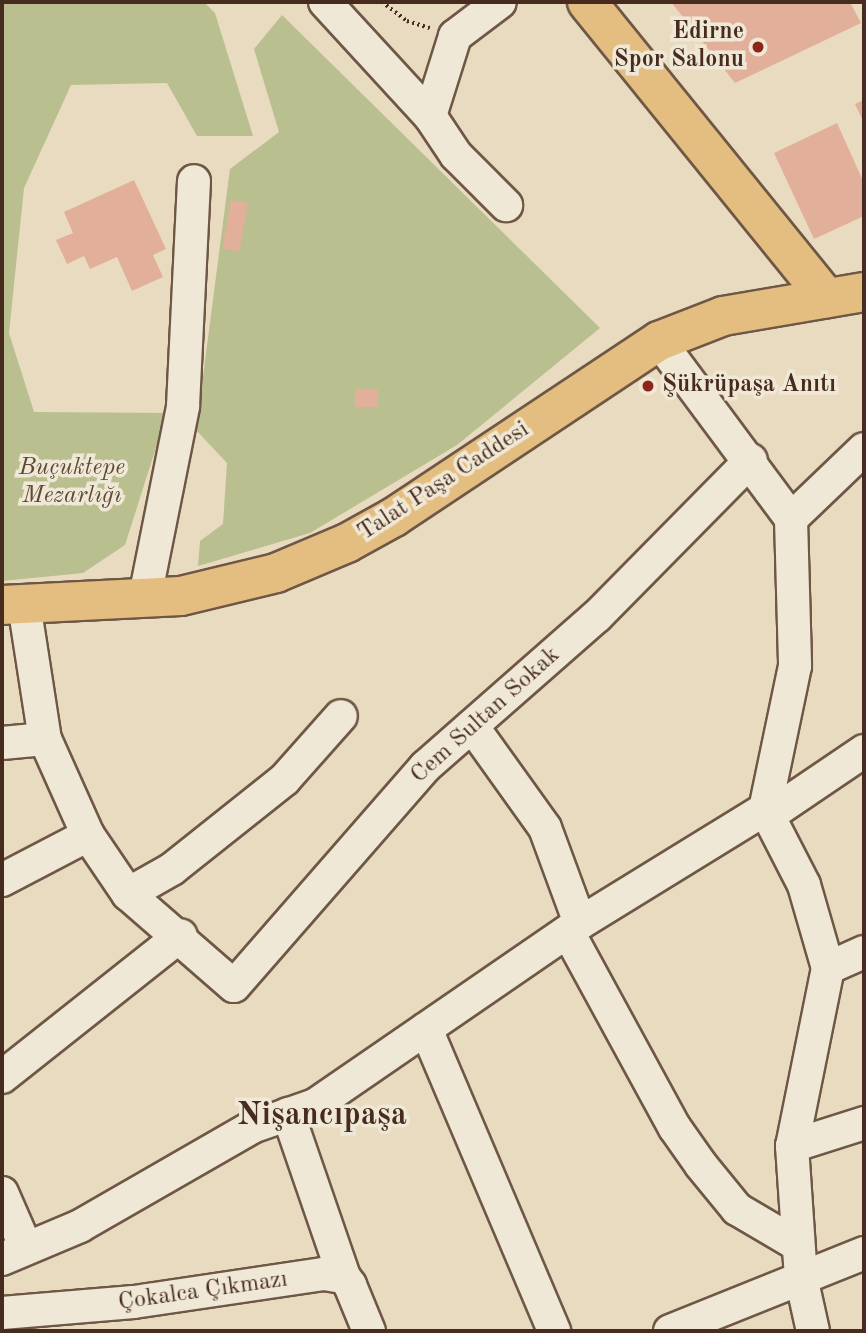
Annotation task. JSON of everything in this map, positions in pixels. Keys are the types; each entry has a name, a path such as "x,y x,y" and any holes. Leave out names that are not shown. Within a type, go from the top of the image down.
{"main road":[{"path":"587,2 827,298"},
{"name":"Talat Paşa Caddesi","path":"13,604 145,597 241,584 347,543 659,341 723,316 864,292"}],"street":[{"path":"325,2 430,116 456,155 506,205"},
{"path":"430,116 455,36 500,2"},
{"path":"145,597 183,406 194,181"},
{"path":"659,341 751,460 791,519 795,666 767,812 804,885 828,968 792,1146 801,1277 813,1331"},
{"path":"791,519 864,449"},
{"name":"Cem Sultan Sokak","path":"181,935 234,986 425,767 597,617 751,460"},
{"path":"2,1077 181,935 128,894 88,835 45,739 13,604"},
{"path":"128,894 172,869 285,779 341,716"},
{"path":"472,726 545,828 574,927 675,1128 737,1209 799,1245"},
{"path":"2,743 45,739"},
{"path":"2,1193 14,1253 80,1226 252,1127 315,1105 574,927 864,751"},
{"path":"2,880 88,835"},
{"path":"828,968 864,952"},
{"path":"426,1029 554,1331"},
{"path":"288,1114 344,1277 369,1331"},
{"path":"792,1146 864,1123"},
{"path":"670,1331 864,1253"},
{"name":"Çokalca Çıkmazı","path":"2,1313 111,1318 324,1274 344,1277"}],"path":[{"path":"382,2 407,21 455,36"}],"green space":[{"name":"Buçuktepe Mezarlığı","path":"2,2 204,2 215,13 253,136 197,136 167,83 71,85 24,188 9,333 34,412 167,413 125,545 83,573 2,581"},
{"path":"282,15 600,328 457,445 310,533 198,566 200,541 223,524 227,463 196,430 230,169 279,132 254,49"}],"building":[{"name":"Edirne Spor Salonu","path":"671,2 850,2 861,23 735,83"},
{"path":"864,100 864,123 855,104"},
{"path":"837,123 864,183 864,216 814,239 774,153"},
{"path":"134,180 166,249 153,255 163,277 132,291 117,257 90,269 84,256 67,264 56,240 73,233 64,212"},
{"path":"231,200 248,203 239,251 222,248"},
{"path":"355,389 378,389 378,407 355,407"}],"place":[{"name":"Edirne Spor Salonu","path":"758,47"},
{"name":"Şükrüpaşa Anıtı","path":"648,386"}],"district":[{"name":"Nişancıpaşa","path":"322,1116"}]}
